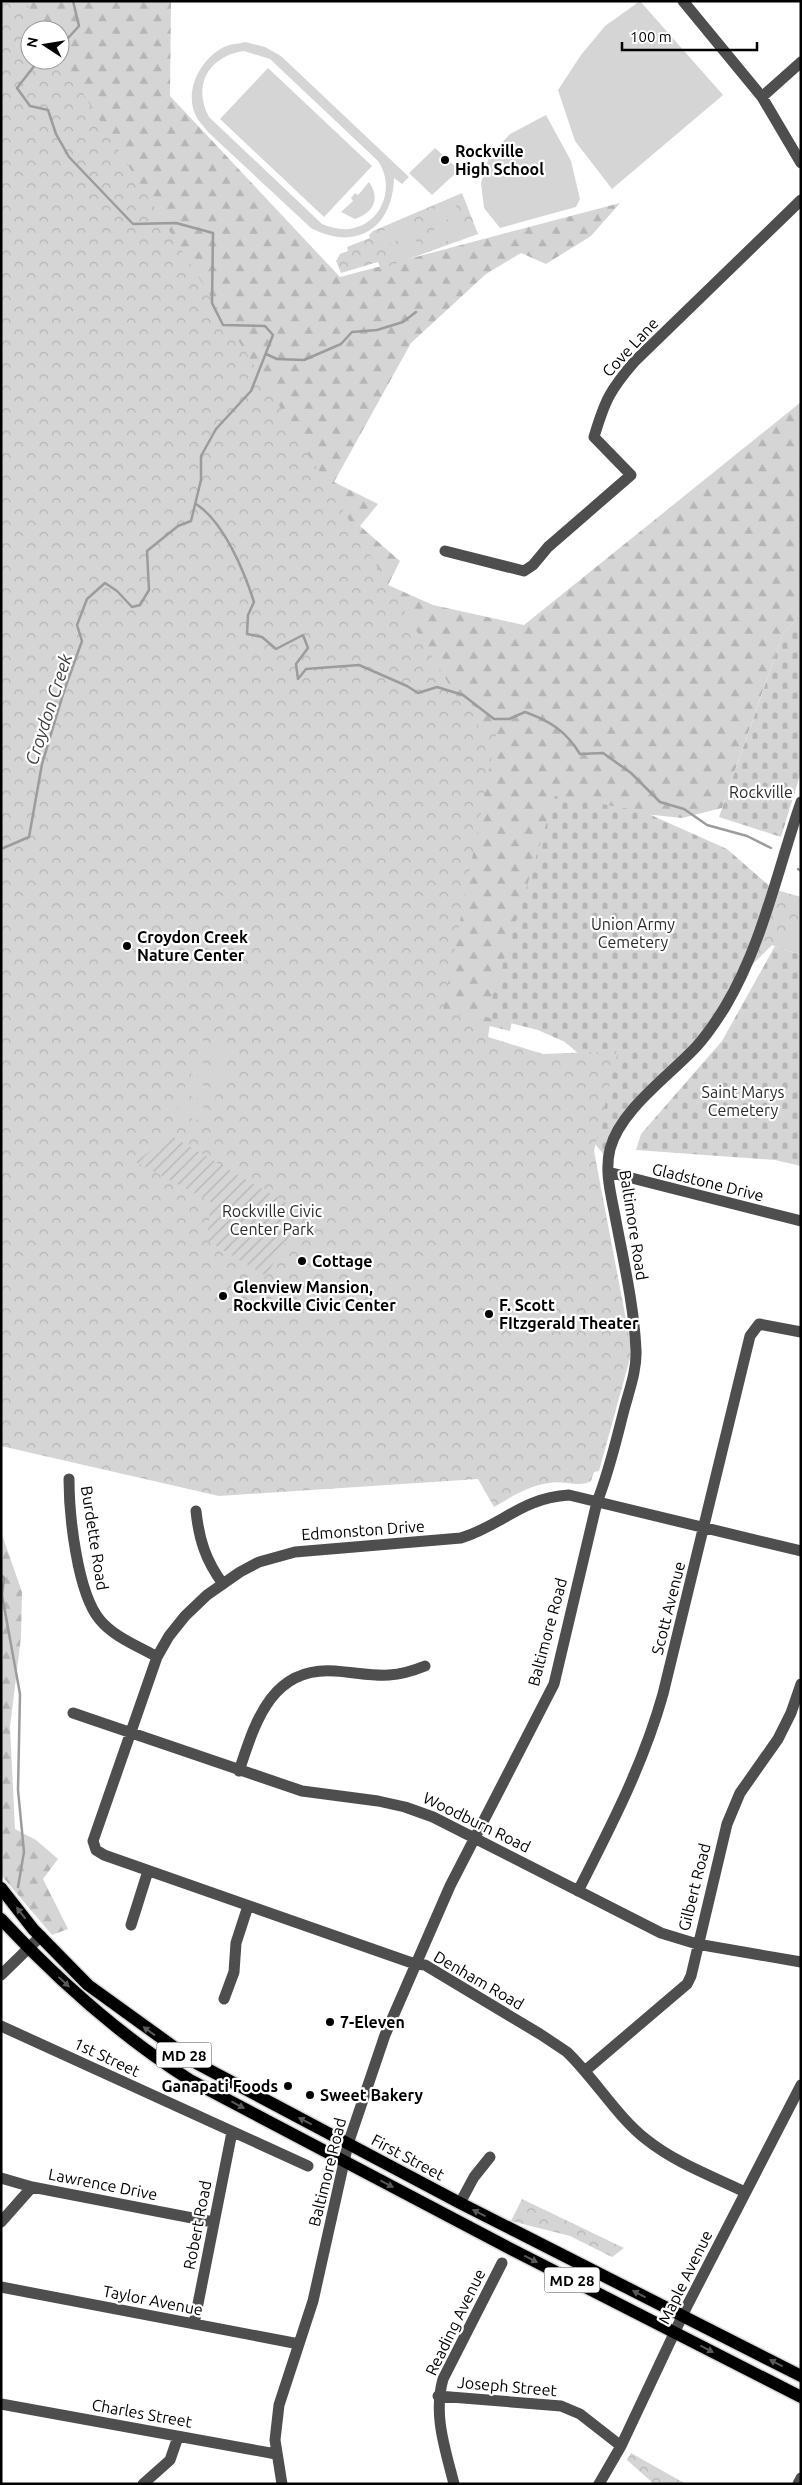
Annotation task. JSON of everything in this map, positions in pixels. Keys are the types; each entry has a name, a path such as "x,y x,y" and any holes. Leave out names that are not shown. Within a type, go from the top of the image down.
{"main road":[{"name":"MD 28","path":"1,1888 41,1936"},
{"name":"MD 28","path":"1,1919 28,1948"},
{"name":"First Street","path":"41,1936 88,1985 196,2063 460,2204 801,2376"},
{"name":"First Street","path":"28,1948 88,2005 152,2056 190,2080 801,2397"}],"street":[{"path":"683,1 762,97 801,163"},
{"path":"762,97 801,62"},
{"name":"Cove Lane","path":"445,551 524,571 533,565 548,547 631,475 594,437 604,401 635,361 801,200"},
{"name":"Baltimore Road","path":"282,2484 275,2440 279,2405 313,2301 348,2144 386,2036 415,1964 450,1886 554,1684 597,1502 633,1375 636,1352 632,1313 608,1172 611,1148 620,1127 636,1107 697,1046 724,1008 744,973 760,934 782,857 801,802"},
{"name":"Gladstone Drive","path":"608,1172 801,1221"},
{"name":"Scott Avenue","path":"578,1891 630,1788 650,1739 750,1336 759,1324 801,1332"},
{"name":"Burdette Road","path":"69,1479 69,1498 82,1580 89,1604 100,1620 113,1633 157,1657"},
{"name":"Edmonston Drive","path":"96,1850 92,1841 157,1657 185,1616 223,1584 259,1562 295,1552 461,1538 477,1533 515,1510 549,1496 569,1495 801,1551"},
{"path":"196,1512 202,1550 223,1584"},
{"path":"239,1771 258,1717 265,1704 281,1688 298,1678 321,1671 389,1677 407,1674 425,1666"},
{"name":"Gilbert Road","path":"586,2070 687,1984 691,1976 697,1944 727,1824 740,1793 778,1738 791,1713 801,1684"},
{"name":"Woodburn Road","path":"73,1713 302,1791 405,1807 433,1817 661,1933 697,1944 801,1962"},
{"name":"Denham Road","path":"96,1850 104,1855 148,1871 434,1969 567,2052 586,2070 646,2139 666,2154 745,2192"},
{"path":"131,1925 148,1871"},
{"path":"224,1999 234,1972 236,1943 248,1906"},
{"path":"1,1975 41,1936"},
{"name":"1st Street","path":"1,2026 308,2166"},
{"name":"Maple Avenue","path":"599,2484 621,2446 683,2316 801,2084"},
{"name":"Robert Road","path":"194,2324 232,2132"},
{"path":"460,2204 474,2177 490,2158"},
{"path":"1,2178 32,2187"},
{"name":"Lawrence Drive","path":"1,2222 32,2187 213,2222"},
{"name":"Reading Avenue","path":"454,2484 438,2419 438,2396 443,2379 502,2263"},
{"name":"Taylor Avenue","path":"1,2287 300,2344"},
{"name":"Joseph Street","path":"438,2396 561,2406 580,2414 621,2446"},
{"name":"Charles Street","path":"1,2404 276,2454"},
{"path":"143,2484 170,2460 178,2437"},
{"path":"798,2484 801,2478"}],"green space":[{"path":"1,1 171,1 170,96 340,277 620,203 591,236 546,264 521,253 486,274 411,343 334,482 378,504 360,526 400,561 388,585 433,605 524,625 801,402 801,613 782,636 722,808 682,818 616,811 520,978 510,1031 419,1009 30,70 70,70 70,20 20,20 20,47"},
{"name":"Rockville Civic Center Park","path":"1,1 25,1 37,20 20,20 20,70 68,70 277,402 458,699 480,709 478,729 496,734 443,1010 490,1024 488,1037 543,1054 618,1051 594,1151 632,1351 599,1471 594,1472 591,1481 582,1484 554,1482 541,1484 520,1492 494,1507 478,1479 219,1496 1,1446"},
{"path":"640,1 723,95 612,189 575,141 558,90 581,55 605,26"},
{"path":"245,42 265,47 281,56 409,177 402,184 394,178 392,195 387,210 379,222 369,231 357,236 343,237 327,235 311,228 209,133 198,120 193,108 192,98 193,88 200,69 206,61 222,48","holes":["244,51 270,59 378,161 386,182 383,203 377,213 360,226 342,229 322,224 209,117 202,94 203,83 213,66 221,59"]},
{"path":"268,68 372,166 324,217 220,119"},
{"path":"546,115 571,161 580,199 576,207 500,228 484,208 481,183 489,157 510,134"},
{"path":"435,148 459,170 432,195 409,173"},
{"path":"369,182 373,188 375,200 371,209 355,219 341,212 353,201 351,198 355,193 358,195"},
{"path":"462,193 478,234 381,269 378,262 341,273 336,261 340,254 348,251 347,247 370,238 369,235 373,231"},
{"path":"454,201 459,215 429,227 424,213"},
{"path":"461,219 467,233 436,245 431,231"},
{"path":"409,221 414,234 383,246 378,233"},
{"path":"415,238 420,252 390,263 385,250"},
{"name":"Rockville","path":"801,613 801,772 781,837 719,817 782,636"},
{"name":"Union Army Cemetery","path":"555,796 642,811 727,849 773,889 724,1008 620,1127 608,1160 592,1140 587,1061 565,1042 538,1030 486,1017"},
{"path":"773,889 801,897 801,955 772,945 744,973"},
{"path":"791,922 801,926 801,949 783,943"},
{"name":"Saint Marys Cemetery","path":"775,946 801,955 801,1166 775,1160 636,1150 641,1134 722,1041"},
{"path":"201,1040 232,1050 227,1064 197,1053"},
{"path":"194,1060 225,1070 220,1083 189,1073"},
{"path":"187,1080 218,1090 213,1104 183,1093"},
{"path":"181,1099 211,1110 207,1123 176,1113"},
{"path":"170,1135 303,1213 266,1276 207,1240 211,1202 136,1162"},
{"path":"1,1532 22,1592 21,1637 10,1727 15,1829 36,1840 58,1859 43,1879 68,1929 52,1935 1,1875"},
{"path":"522,2199 624,2248 612,2257 570,2236 511,2221"},
{"path":"631,2453 686,2484 654,2484 627,2460"}],"waterway":[{"name":"Croydon Creek","path":"70,36 79,26 73,1"},
{"name":"Croydon Creek","path":"1,849 29,837 42,764 64,691 82,641 77,625 87,599 105,583 117,591 132,607 140,605 149,590 147,551 178,526 191,521 201,480 201,456 216,429 251,391 273,335 265,326 223,325 212,303 213,233 176,223 133,224 69,157 56,134 48,110 30,106 17,88 31,70"},
{"path":"266,354 277,359 304,360 341,344 352,332 377,330 403,322 416,312"},
{"path":"196,504 206,512 224,535 245,576 254,602 248,615 247,634 262,637 276,649 303,635 308,648 296,664 298,679 306,669 359,665 407,686 418,693 437,687 463,695 494,719 509,719 525,712 557,728 569,739 580,754 603,753 631,773 660,802 684,809 707,825 747,836 771,848"},
{"path":"1,1575 4,1578 2,1595 20,1694 18,1790 24,1852 18,1887"}],"place":[{"name":"Rockville High School","path":"445,160"},
{"name":"Croydon Creek Nature Center","path":"127,946"},
{"name":"Cottage","path":"302,1261"},
{"name":"Glenview Mansion, Rockville Civic Center","path":"223,1296"},
{"name":"F. Scott FItzgerald Theater","path":"489,1314"},
{"name":"7-Eleven","path":"330,2022"},
{"name":"Ganapati Foods","path":"288,2086"},
{"name":"Sweet Bakery","path":"310,2095"}]}
